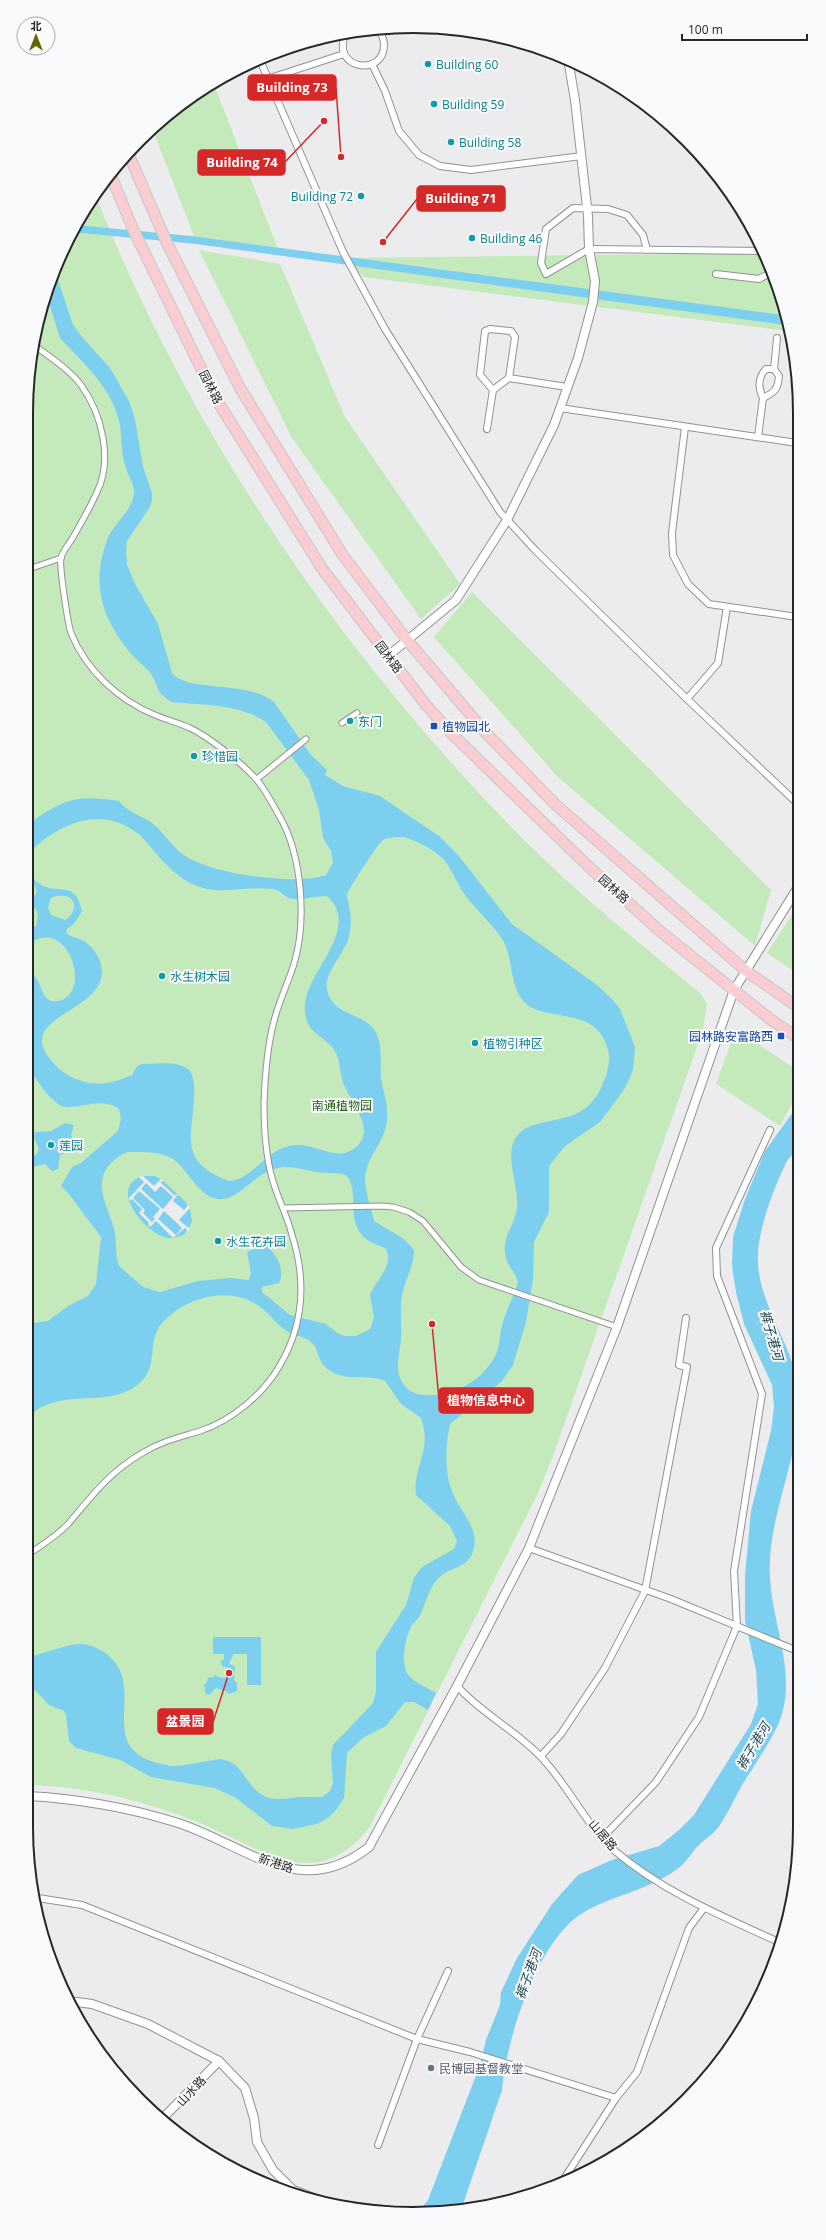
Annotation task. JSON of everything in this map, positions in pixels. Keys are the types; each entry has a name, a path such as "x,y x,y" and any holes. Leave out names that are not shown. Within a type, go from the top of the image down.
{"main road":[{"name":"园林路","path":"130,158 161,231 240,388 342,554 407,640 486,734 556,805 746,971 793,1004"},
{"name":"园林路","path":"113,181 133,229 216,399 324,570 426,705 452,734 588,866 661,932 793,1034"}],"street":[{"path":"344,39 342,47 344,54 353,63 366,66 378,60 384,49 381,35"},
{"path":"267,79 344,54"},
{"path":"372,64 385,91 400,131 419,155 440,166 471,170 582,156"},
{"path":"262,65 343,252 385,329 507,520 687,699 793,799"},
{"path":"388,656 456,600 507,520 554,425 568,387 592,302 596,281 589,249 582,156 569,67"},
{"path":"647,250 642,235 627,215 608,209 587,207 573,208 546,229 541,263 546,274 589,249 647,250 757,251"},
{"path":"716,274 759,279 767,275"},
{"path":"487,429 493,390 509,378 515,337 511,331 490,329 485,331 480,375 493,390"},
{"path":"763,398 773,393 778,387 779,376 774,369 777,338"},
{"path":"33,1551 56,1535 93,1492 115,1471 138,1455 166,1441 205,1430 240,1409 263,1388 277,1372 292,1339 302,1292 301,1267 273,1181 266,1151 264,1100 267,1063 273,1023 295,962 301,910 297,867 292,844 282,819 257,779 217,746 192,729 151,714 117,694 100,679 84,658 70,631 66,609 61,558 98,491 103,479 105,456 99,423 81,386 38,349"},
{"path":"758,438 763,398 759,389 762,374 766,369 774,369"},
{"path":"509,378 568,387"},
{"path":"560,408 793,442"},
{"path":"685,427 672,533 673,555 688,584 709,604 793,615"},
{"path":"33,568 61,558"},
{"path":"687,699 718,664 727,607"},
{"path":"342,723 357,713"},
{"path":"257,779 304,741"},
{"name":"新港路","path":"33,1797 77,1801 178,1823 272,1864 294,1870 316,1870 331,1867 344,1863 369,1847 457,1686 529,1548 617,1327 734,990 793,895"},
{"path":"603,1837 656,1782 699,1717 737,1626 734,1571 762,1394 717,1276 716,1248 770,1130"},
{"path":"283,1208 382,1206 409,1212 423,1220 461,1267 479,1280 535,1297 617,1327"},
{"path":"541,1756 561,1734 606,1668 645,1591 687,1367 679,1365 686,1318"},
{"path":"529,1548 737,1626 793,1649"},
{"name":"山居路","path":"457,1686 468,1699 510,1730 541,1756 603,1837 615,1850 667,1888 704,1908 775,1940"},
{"path":"40,1898 82,1905 417,2039 511,2064 616,2098"},
{"path":"567,2174 616,2098 637,2072 689,1928 704,1908"},
{"path":"378,2145 417,2039 448,1971"},
{"path":"76,2002 92,2004 148,2024 219,2061 245,2088 254,2118 257,2142 273,2170 289,2186"},
{"name":"山水路","path":"165,2116 219,2061"}],"green space":[{"path":"216,89 280,254 195,239 154,134 202,97"},
{"name":"南通植物园","path":"98,201 134,284 177,371 225,456 277,539 334,619 394,695 457,769 524,840 588,900 701,994 707,1004 703,1030 553,1456 538,1493 369,1828 349,1848 333,1858 315,1863 305,1863 279,1858 175,1813 91,1791 33,1785 33,413 36,363 40,339 53,291 72,245"},
{"path":"199,250 280,264 345,417 460,584 421,619 292,438"},
{"path":"758,253 773,291 784,331 364,277 342,258"},
{"path":"472,592 771,890 755,946 558,777 434,637"},
{"path":"793,913 793,971 767,953"},
{"path":"736,1029 793,1068 793,1101 780,1126 716,1084"}],"water":[{"path":"83,226 191,236 780,315 782,325 196,244 79,233"},
{"path":"58,279 73,325 110,368 129,401 135,419 143,467 152,493 152,500 150,507 127,541 127,564 134,582 158,624 172,673 180,679 191,683 249,691 263,695 274,702 311,755 327,770 325,775 343,786 380,796 439,836 458,855 512,924 597,985 612,999 620,1009 635,1047 633,1070 625,1088 612,1106 600,1122 565,1146 549,1166 549,1212 534,1242 533,1279 526,1322 513,1365 502,1381 450,1424 446,1451 448,1479 457,1503 473,1530 475,1538 474,1546 470,1558 466,1562 445,1573 434,1584 420,1615 409,1630 404,1651 405,1666 410,1677 419,1684 436,1693 428,1710 414,1702 405,1702 386,1726 364,1737 347,1753 344,1798 336,1810 328,1818 317,1824 292,1829 272,1826 236,1798 215,1788 151,1777 120,1760 76,1748 69,1741 66,1715 64,1711 49,1705 33,1688 33,1656 76,1644 82,1644 101,1650 117,1665 121,1673 125,1698 125,1734 129,1745 138,1754 151,1761 171,1766 219,1759 228,1761 239,1768 250,1784 266,1797 282,1799 322,1797 330,1791 333,1783 331,1755 333,1745 373,1703 376,1691 376,1652 406,1605 414,1578 422,1567 454,1549 457,1541 450,1526 416,1495 417,1476 425,1440 421,1418 401,1404 385,1381 371,1378 344,1376 329,1370 322,1364 315,1346 309,1341 285,1330 263,1309 240,1297 227,1295 201,1299 189,1303 167,1318 159,1327 155,1335 151,1363 148,1372 143,1380 133,1388 121,1394 107,1397 64,1400 50,1403 33,1414 33,1323 48,1321 68,1306 88,1296 96,1284 101,1237 61,1186 72,1167 81,1163 118,1131 121,1119 119,1109 106,1104 99,1103 73,1107 61,1106 49,1096 33,1074 33,974 38,980 44,994 51,1001 62,1000 71,993 75,981 74,968 70,955 62,945 52,938 40,938 33,942 33,928 36,926 38,915 35,908 33,908 33,898 37,892 35,885 33,884 33,878 43,886 67,890 76,896 82,911 74,924 67,929 66,932 90,946 99,958 102,967 98,986 89,997 51,1023 44,1033 42,1045 50,1059 57,1067 70,1076 85,1082 97,1084 120,1080 132,1075 137,1066 141,1064 166,1063 179,1065 189,1070 193,1077 194,1084 191,1129 193,1153 200,1163 212,1173 230,1181 245,1176 273,1153 289,1146 305,1146 342,1154 348,1152 358,1145 363,1137 364,1128 362,1119 343,1082 336,1053 327,1042 311,1029 305,1015 305,1004 308,991 330,949 336,935 339,922 336,908 327,896 293,899 272,889 254,888 211,890 203,888 184,879 176,873 161,859 138,833 113,821 99,819 85,820 72,824 59,830 33,849 33,821 64,803 83,798 94,798 119,801 129,810 153,824 181,853 210,867 252,876 294,879 312,878 326,875 333,863 331,851 323,838 319,810 309,780 266,722 245,712 220,706 172,702 162,695 149,671 134,657 114,630 102,602 100,573 102,557 107,540 113,528 126,512 133,500 134,490 123,459 120,423 114,405 94,374 60,338 49,304","holes":["404,837 426,846 437,853 445,861 465,896 504,942 507,948 516,988 519,995 527,1004 537,1010 589,1023 599,1031 606,1044 609,1055 606,1076 594,1100 578,1113 528,1127 518,1134 513,1143 511,1153 517,1208 507,1235 505,1252 507,1262 518,1282 502,1325 498,1349 487,1369 469,1384 448,1393 437,1395 421,1395 409,1390 403,1384 399,1375 398,1361 401,1339 402,1297 412,1266 414,1250 404,1239 374,1221 367,1194 365,1174 370,1160 384,1134 387,1119 387,1105 381,1079 381,1054 378,1036 370,1025 364,1020 341,1010 335,1005 330,998 327,989 328,977 334,964 346,946 349,936 351,919 347,896 348,892 369,858 383,840","56,896 68,896 74,903 72,913 65,920 51,915 48,907 51,898","128,1152 151,1152 168,1156 178,1164 199,1188 211,1197 218,1199 224,1199 236,1194 258,1177 277,1168 290,1167 320,1173 346,1175 352,1190 354,1215 359,1231 368,1241 386,1249 388,1255 386,1267 370,1295 374,1318 370,1329 356,1336 345,1336 337,1333 326,1324 290,1315 262,1292 262,1287 279,1283 281,1278 281,1268 277,1259 267,1247 257,1247 247,1252 251,1273 249,1280 231,1278 198,1281 160,1292 143,1287 119,1266 114,1229 103,1196 102,1179 105,1171 115,1159"]},
{"name":"裤子港河","path":"793,1112 793,1154 786,1163 777,1182 763,1223 759,1243 758,1263 761,1283 767,1301 793,1366 793,1453 778,1508 770,1554 772,1596 783,1652 785,1671 786,1690 783,1709 777,1727 715,1832 698,1845 682,1865 666,1876 654,1883 605,1902 581,1914 565,1928 551,1946 526,1994 517,2020 510,2045 502,2090 463,2204 423,2207 428,2200 480,2065 486,2040 500,2005 501,1992 517,1958 552,1904 578,1875 612,1860 659,1846 679,1830 694,1815 751,1724 758,1704 756,1670 745,1621 745,1575 751,1511 771,1431 774,1407 772,1385 744,1324 736,1292 732,1266 733,1237 745,1199 765,1151"},
{"path":"65,1123 74,1125 71,1135 74,1142 72,1150 60,1155 58,1169 52,1171 45,1164 33,1167 33,1156 36,1155 39,1149 34,1137 35,1132 51,1131"},
{"path":"144,1176 155,1176 162,1180 185,1201 190,1209 192,1222 184,1235 169,1238 160,1235 150,1229 134,1210 129,1199 128,1190 133,1181"},
{"path":"213,1637 261,1637 261,1685 247,1685 247,1654 234,1654 229,1663 235,1667 234,1680 237,1683 237,1691 229,1694 216,1688 209,1695 206,1694 204,1685 208,1678 214,1677 214,1675 225,1678 231,1675 233,1671 222,1666 221,1661 224,1659 224,1654 213,1654"}],"pier":[{"path":"143,1176 154,1186 161,1179 163,1180 161,1183 174,1195 178,1194 173,1201 184,1210 188,1205 190,1208 179,1220 190,1229 188,1231 185,1228 173,1238 156,1221 150,1227 148,1225 149,1223 139,1213 142,1209 132,1199 130,1201 129,1198 144,1182 139,1177","holes":["146,1183 155,1192 161,1186 173,1197 163,1209 141,1189","139,1191 160,1209 153,1217 155,1219 152,1222 143,1213 145,1210 133,1198","164,1211 182,1228 176,1235 158,1219"]}],"place":[{"name":"Building 60","path":"428,64"},
{"name":"Building 59","path":"434,104"},
{"name":"Building 74","path":"324,121"},
{"name":"Building 58","path":"451,142"},
{"name":"Building 73","path":"341,157"},
{"name":"Building 72","path":"361,196"},
{"name":"Building 46","path":"472,238"},
{"name":"Building 71","path":"383,242"},
{"name":"东门","path":"350,721"},
{"name":"植物园北","path":"434,726"},
{"name":"珍惜园","path":"194,756"},
{"name":"水生树木园","path":"162,976"},
{"name":"园林路安富路西","path":"781,1036"},
{"name":"植物引种区","path":"475,1043"},
{"name":"莲园","path":"51,1145"},
{"name":"水生花卉园","path":"218,1241"},
{"name":"植物信息中心","path":"432,1324"},
{"name":"盆景园","path":"229,1673"},
{"name":"民博园基督教堂","path":"431,2068"}]}
